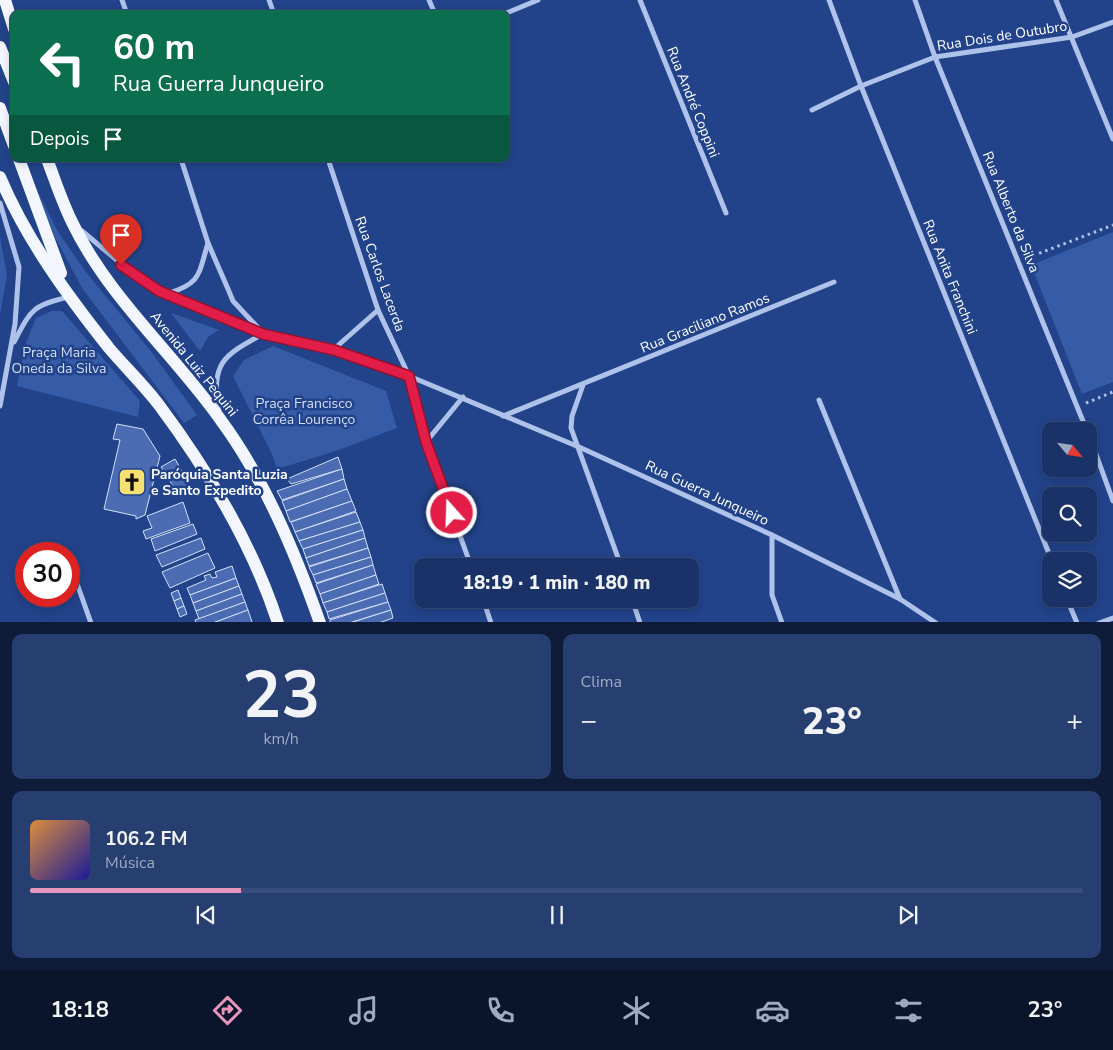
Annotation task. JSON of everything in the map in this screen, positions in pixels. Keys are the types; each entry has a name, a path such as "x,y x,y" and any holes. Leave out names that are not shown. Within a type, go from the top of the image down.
{"main road":[{"path":"5,0 10,16"},
{"path":"0,47 10,72"},
{"path":"0,108 10,135"},
{"path":"20,162 69,297"},
{"name":"Avenida Luiz Pequini","path":"47,162 72,223 104,274 133,313 220,418 241,450 277,517 306,581 320,622"},
{"path":"0,177 14,211 69,297 110,349 158,404 228,508 267,588 278,622"}],"street":[{"path":"510,12 538,0"},
{"name":"Rua André Coppini","path":"640,0 726,213"},
{"name":"Rua Anita Franchini","path":"829,0 861,86 1048,552"},
{"name":"Rua Alberto da Silva","path":"915,0 936,57 1084,422"},
{"path":"1056,0 1113,138"},
{"name":"Rua Dois de Outubro","path":"812,110 861,86 936,57 1072,37 1113,22"},
{"path":"182,162 208,243 233,301 263,334 230,353 223,362 216,376 215,388 220,418"},
{"name":"Rua Carlos Lacerda","path":"329,162 378,310 409,376 426,442 468,558"},
{"path":"0,203 19,267 15,324 0,406"},
{"name":"Rua Guerra Junqueiro","path":"72,223 131,272 167,294 263,334 334,350 409,376 579,446 772,535 900,599 936,622"},
{"path":"167,294 188,287 196,278 208,243"},
{"name":"Rua Graciliano Ramos","path":"503,416 834,282"},
{"path":"10,350 31,311 46,302 69,297"},
{"path":"334,350 378,310"},
{"path":"583,385 572,416 570,428 579,446 618,558"},
{"path":"426,442 462,398"},
{"path":"818,400 900,599"},
{"path":"1098,460 1113,501"},
{"path":"772,535 772,595 782,622"},
{"path":"80,592 91,622"},
{"path":"1070,607 1077,622"},
{"path":"486,608 491,622"},
{"path":"635,608 640,622"},
{"path":"1099,622 1113,618"}],"path":[{"path":"1019,260 1113,226"},
{"path":"1078,406 1113,392"}],"green space":[{"path":"36,188 58,232 86,272 153,354 197,415 184,423 82,288 55,237"},
{"path":"1113,232 1113,382 1082,394 1031,265"},
{"path":"0,237 7,275 0,315"},
{"name":"Praça Maria Oneda da Silva","path":"52,311 62,311 140,401 138,417 17,386 25,345 36,318"},
{"path":"171,313 219,330 208,337 200,351"},
{"name":"Praça Francisco Corrêa Lourenço","path":"273,346 386,391 397,428 336,451 277,469 272,454 233,376 244,360"}],"building":[{"name":"Paróquia Santa Luzia e Santo Expedito","path":"117,424 143,429 160,456 145,515 136,519 136,516 104,509 120,440 113,439"},
{"path":"338,457 342,469 291,484 287,479"},
{"path":"175,459 191,486 178,494 161,467"},
{"path":"342,469 344,479 282,500 277,491"},
{"path":"344,479 347,489 286,511 282,501"},
{"path":"347,489 352,501 290,522 286,511"},
{"path":"352,501 356,511 295,532 291,522"},
{"path":"183,502 190,523 146,539 143,531 152,528 147,516"},
{"path":"356,512 360,522 299,541 295,532"},
{"path":"360,522 363,530 303,549 299,541"},
{"path":"193,524 197,534 155,551 151,539"},
{"path":"363,530 365,538 306,558 303,549"},
{"path":"201,538 205,549 162,567 156,555"},
{"path":"365,538 368,548 309,566 306,558"},
{"path":"368,548 371,557 313,575 309,567"},
{"path":"208,553 215,568 170,588 162,572"},
{"path":"371,557 373,565 316,583 313,575"},
{"path":"373,565 376,575 320,594 316,584"},
{"path":"232,566 236,578 190,595 187,588 206,580 204,576 210,574 212,578 217,577 215,572"},
{"path":"376,575 379,584 323,603 320,594"},
{"path":"236,578 239,586 193,603 190,595"},
{"path":"382,584 385,593 327,612 323,603"},
{"path":"239,586 242,594 196,611 193,603"},
{"path":"178,590 181,598 174,601 171,593"},
{"path":"385,593 388,602 329,619 327,612"},
{"path":"242,594 245,602 199,619 196,611"},
{"path":"181,598 184,606 177,609 174,601"},
{"path":"245,602 248,610 216,622 196,622 195,620"},
{"path":"388,602 391,610 352,622 330,622 330,620"},
{"path":"184,606 187,614 180,617 177,609"},
{"path":"248,610 252,622 216,622"},
{"path":"391,610 393,618 382,622 353,622"}],"place":[{"name":"Paróquia Santa Luzia e Santo Expedito","path":"132,482"}],"route":[{"path":"121,265 159,291 263,334 334,350 409,376 426,442 452,513"}]}
